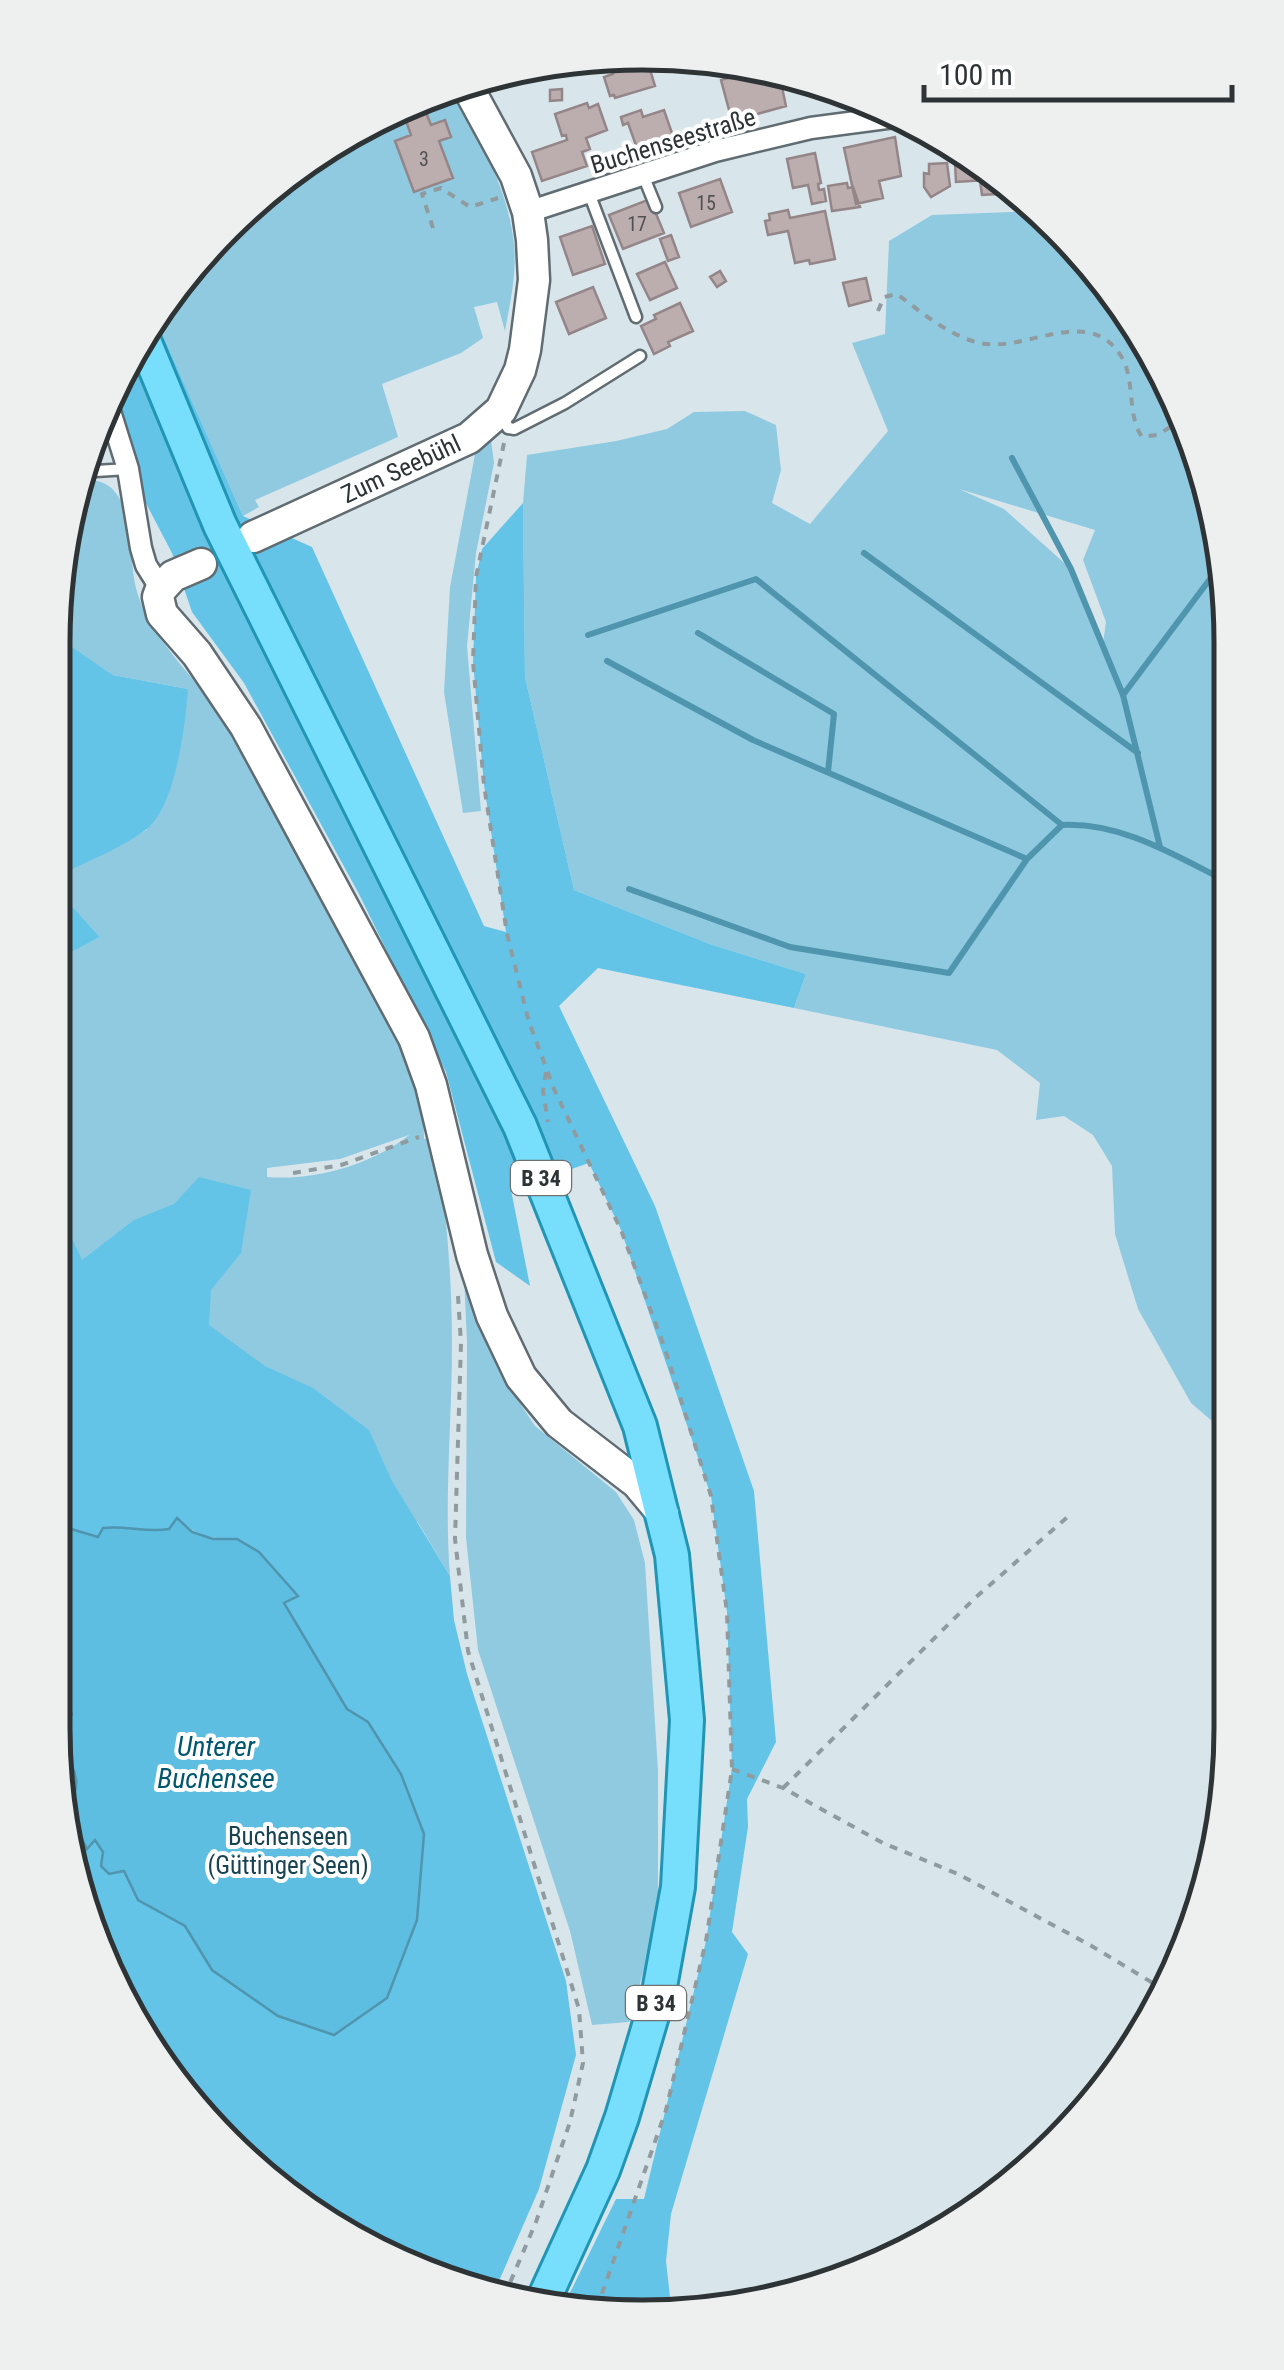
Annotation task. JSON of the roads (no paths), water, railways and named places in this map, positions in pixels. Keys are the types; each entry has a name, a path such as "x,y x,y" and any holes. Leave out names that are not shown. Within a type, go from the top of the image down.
{"main road":[{"name":"Zum Seebühl","path":"253,537 468,438 501,410 520,370 528,328 534,280 528,212 516,176 472,96"},
{"name":"B 34","path":"149,353 220,525 520,1126 640,1426 664,1514 678,1604 688,1720 678,1887 659,1992 622,2116 603,2170 547,2292"},
{"path":"201,564 173,576 161,589 158,597 162,614 197,654 246,727 414,1038 442,1129 461,1218 492,1316 522,1377 559,1423 637,1483 664,1514"}],"street":[{"name":"Buchenseestraße","path":"528,212 715,151 811,128 874,120"},
{"path":"114,424 128,469 141,548 161,589"}],"lane":[{"path":"643,174 656,207"},
{"path":"589,193 636,317"},
{"path":"501,410 508,428 514,429 565,403 640,356"},
{"path":"96,471 128,469"}],"water":[{"name":"Unterer Buchensee","path":"177,1518 192,1532 213,1539 237,1539 259,1552 298,1596 284,1603 347,1709 368,1722 401,1774 424,1834 417,1920 387,1998 334,2035 278,2016 212,1970 185,1926 138,1900 124,1871 109,1874 101,1866 103,1852 95,1840 87,1849 80,1836 71,1765 70,1530 98,1537 103,1528 169,1529"}],"waterway":[{"path":"1012,458 1071,569 1123,695 1160,847"},
{"path":"864,553 1138,753"},
{"path":"588,635 756,579 1062,825"},
{"path":"1123,695 1210,579"},
{"path":"698,633 834,714 828,772"},
{"path":"607,661 753,740 1027,859"},
{"path":"629,889 790,947 949,973 1027,859 1062,825 1127,835 1214,875"}],"park label":[{"name":"Buchenseen (Güttinger Seen)","path":"288,1850"}]}
